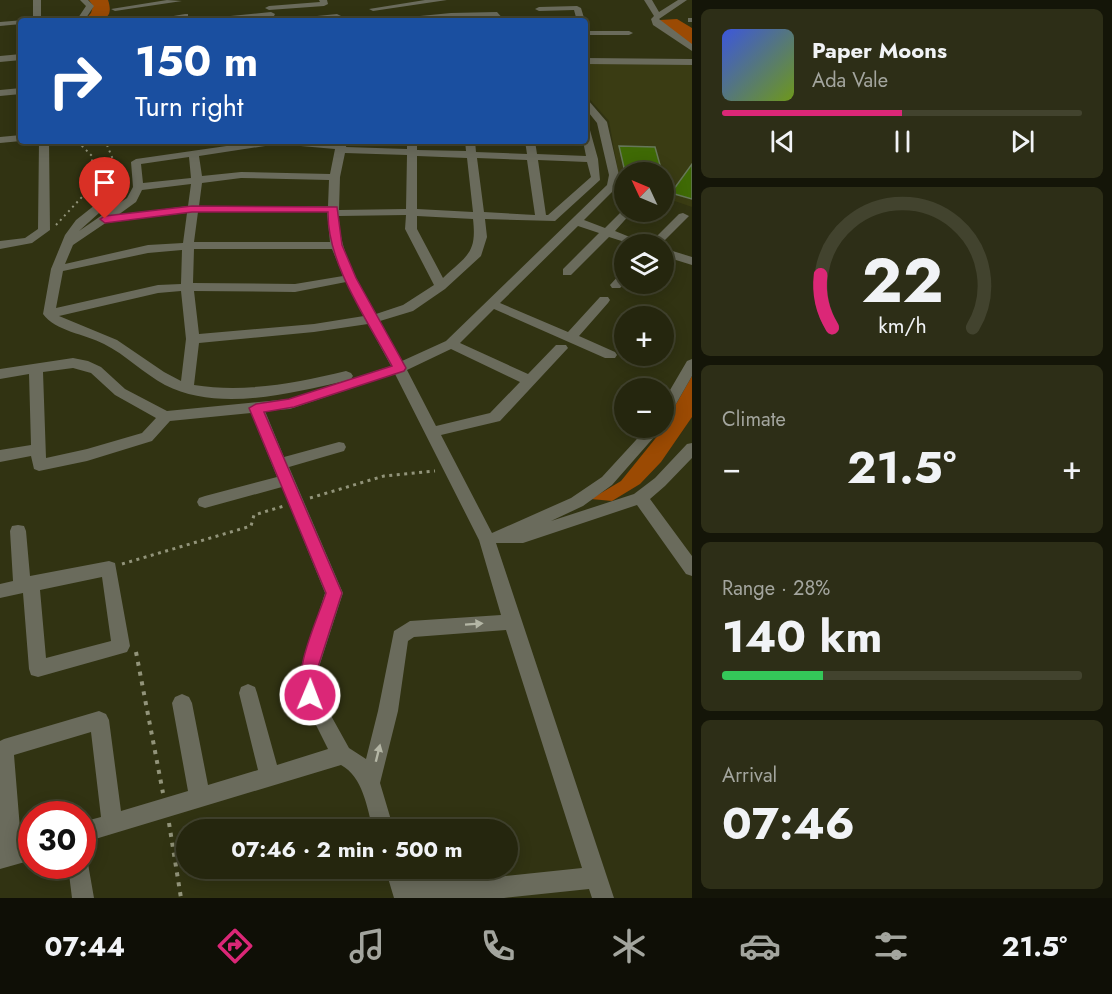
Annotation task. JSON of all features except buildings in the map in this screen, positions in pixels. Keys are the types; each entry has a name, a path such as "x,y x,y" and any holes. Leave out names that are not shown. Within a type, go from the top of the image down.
{"street":[{"path":"37,0 37,18"},
{"path":"82,18 90,6 84,0"},
{"path":"113,4 131,0"},
{"path":"113,4 178,0 186,18"},
{"path":"270,9 285,0"},
{"path":"218,18 270,9 324,4 323,0"},
{"path":"533,0 539,9 538,18"},
{"path":"648,0 658,16"},
{"path":"683,0 655,19 656,23 692,48"},
{"path":"373,9 444,2 456,6"},
{"path":"444,2 452,17"},
{"path":"110,17 113,4"},
{"path":"539,9 576,8 580,18"},
{"path":"436,18 497,14 499,18"},
{"path":"317,18 337,16"},
{"path":"0,24 18,22"},
{"path":"588,33 629,33"},
{"path":"0,59 18,57"},
{"path":"588,60 692,62"},
{"path":"0,93 18,91"},
{"path":"0,374 74,363 88,366 96,370 120,393 166,416 290,404 399,368 451,344 578,222 612,186 614,175 602,122 588,106"},
{"path":"0,140 18,138"},
{"path":"105,219 192,209 410,212 551,219 596,178 588,138"},
{"path":"0,245 28,241 44,230 44,144"},
{"path":"261,144 136,162 138,187 132,200 69,243 62,254 48,308 49,314 56,321 118,346 159,375 187,389 239,393 291,389 370,371 399,368"},
{"path":"308,144 471,147 532,156 593,159"},
{"path":"530,144 541,218"},
{"path":"342,146 335,177 333,211 336,245 350,278 399,368 450,470 493,538 512,622 599,888 404,895 399,879"},
{"path":"411,146 411,229 441,286"},
{"path":"193,339 314,328 372,319 408,308 441,286 477,254 481,237 471,147"},
{"path":"187,389 193,339 187,287 188,246 196,180 194,154"},
{"path":"138,187 270,174 335,177"},
{"path":"69,243 69,234 74,226 103,207 114,195"},
{"path":"665,234 683,216"},
{"path":"578,222 614,234"},
{"path":"567,272 617,222"},
{"path":"57,269 148,249 188,246 336,245"},
{"path":"674,255 692,261"},
{"path":"49,314 158,289 294,288 350,278"},
{"path":"432,432 495,417 604,300"},
{"path":"492,304 566,343 610,355"},
{"path":"451,344 530,381"},
{"path":"674,395 692,364"},
{"path":"36,369 39,465 87,455 147,437 166,416"},
{"path":"256,408 334,593 309,670 310,695 342,755 357,763 370,783 381,819"},
{"path":"493,538 577,502 607,481 646,438"},
{"path":"280,464 339,447"},
{"path":"493,538 523,536 640,498 660,482 692,448"},
{"path":"0,456 38,449"},
{"path":"205,502 287,480"},
{"path":"640,498 692,569"},
{"path":"0,591 27,584 109,568 121,646 38,669 27,584 18,531"},
{"path":"370,783 388,711 400,638 410,628 512,622"},
{"path":"248,693 270,777"},
{"path":"182,704 200,798"},
{"path":"14,854 4,749 99,720 112,824"},
{"path":"96,829 342,755"},
{"path":"81,879 83,898"}],"path":[{"path":"44,230 57,224 93,185 92,156 81,144"},
{"path":"106,144 119,174"},
{"path":"109,568 251,526 254,515 384,476 450,470"},
{"path":"135,646 181,898"}],"shaded area":[{"path":"89,0 108,0 110,7 108,16 87,18 93,6"},
{"path":"677,19 692,28 692,45 660,20"},
{"path":"588,62 692,65 692,207 674,201 674,162 616,162 609,121 588,97"},
{"path":"692,376 692,417 661,462 640,484 612,501 591,499 621,481 656,438 674,438 674,408"}],"route":[{"path":"105,219 192,209 333,209 336,245 350,278 399,368 290,404 256,408 334,593 309,670 310,695"}]}
